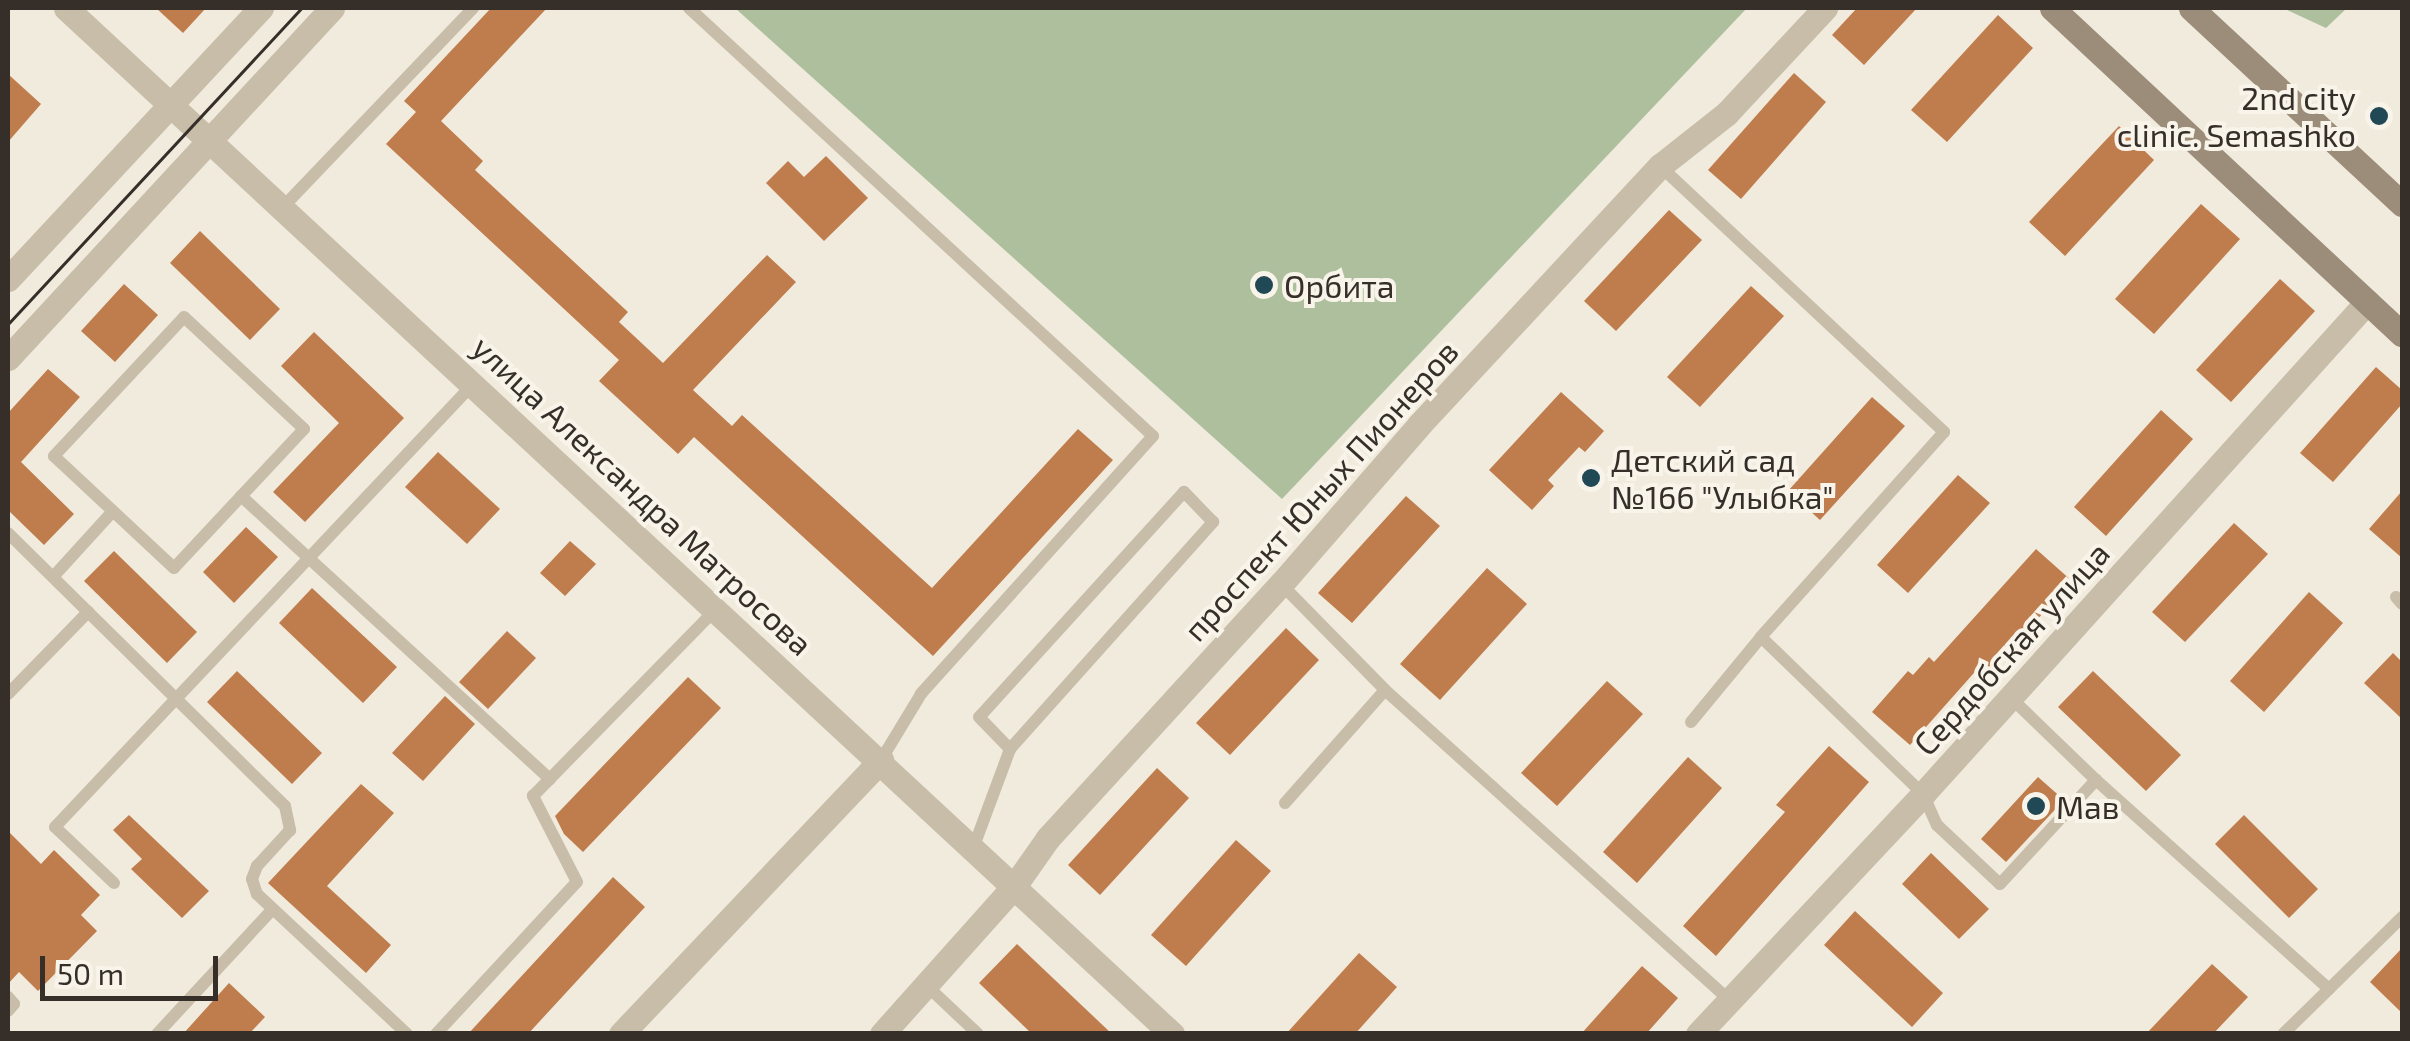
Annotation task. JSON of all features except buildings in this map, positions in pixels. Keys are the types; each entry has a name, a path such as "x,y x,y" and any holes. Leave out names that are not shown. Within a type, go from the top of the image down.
{"main road":[{"path":"2052,8 2402,334"},
{"path":"2190,8 2402,204"}],"street":[{"name":"улица Александра Матросова","path":"66,8 974,846 1172,1034"},
{"path":"8,279 261,8"},
{"path":"8,358 332,8"},
{"name":"проспект Юных Пионеров","path":"882,1034 1015,885 1048,838 1281,584 1419,425 1660,166 1727,114 1825,8"},
{"name":"Сердобская улица","path":"1698,1034 1923,794 2367,302"},
{"path":"621,1034 880,760"}],"lane":[{"path":"284,206 473,8"},
{"path":"689,8 1153,436 921,694 880,760"},
{"path":"1660,166 1944,432 1760,638 1691,722"},
{"path":"184,317 304,428 174,568 113,512 54,456 184,317"},
{"path":"114,883 55,827 474,383"},
{"path":"974,846 1010,750 1213,522 1184,492 980,717 980,722 1010,750"},
{"path":"241,496 550,779"},
{"path":"52,577 113,512"},
{"path":"8,533 290,815 290,830 257,866 252,879 256,894 406,1034"},
{"path":"1281,584 1386,690 1728,1000"},
{"path":"436,1034 577,882 533,796 717,608"},
{"path":"8,694 88,612"},
{"path":"1760,638 1923,794 1937,825 2000,884 2096,780"},
{"path":"1284,803 1386,690"},
{"path":"2010,697 2096,780 2329,989"},
{"path":"157,1034 271,911"},
{"path":"2283,1034 2402,917"},
{"path":"926,985 978,1034"},
{"path":"8,997 14,1004 8,1011"}],"green space":[{"name":"Орбита","path":"735,8 1747,8 1282,499"},
{"path":"2283,8 2347,8 2326,28"}],"tram line":[{"path":"8,324 302,8"}],"place":[{"name":"2nd city clinic. Semashko","path":"2379,116"},
{"name":"Орбита","path":"1264,285"},
{"name":"Детский сад №166 \"Улыбка\"","path":"1591,478"},
{"name":"Мав","path":"2036,806"}]}
